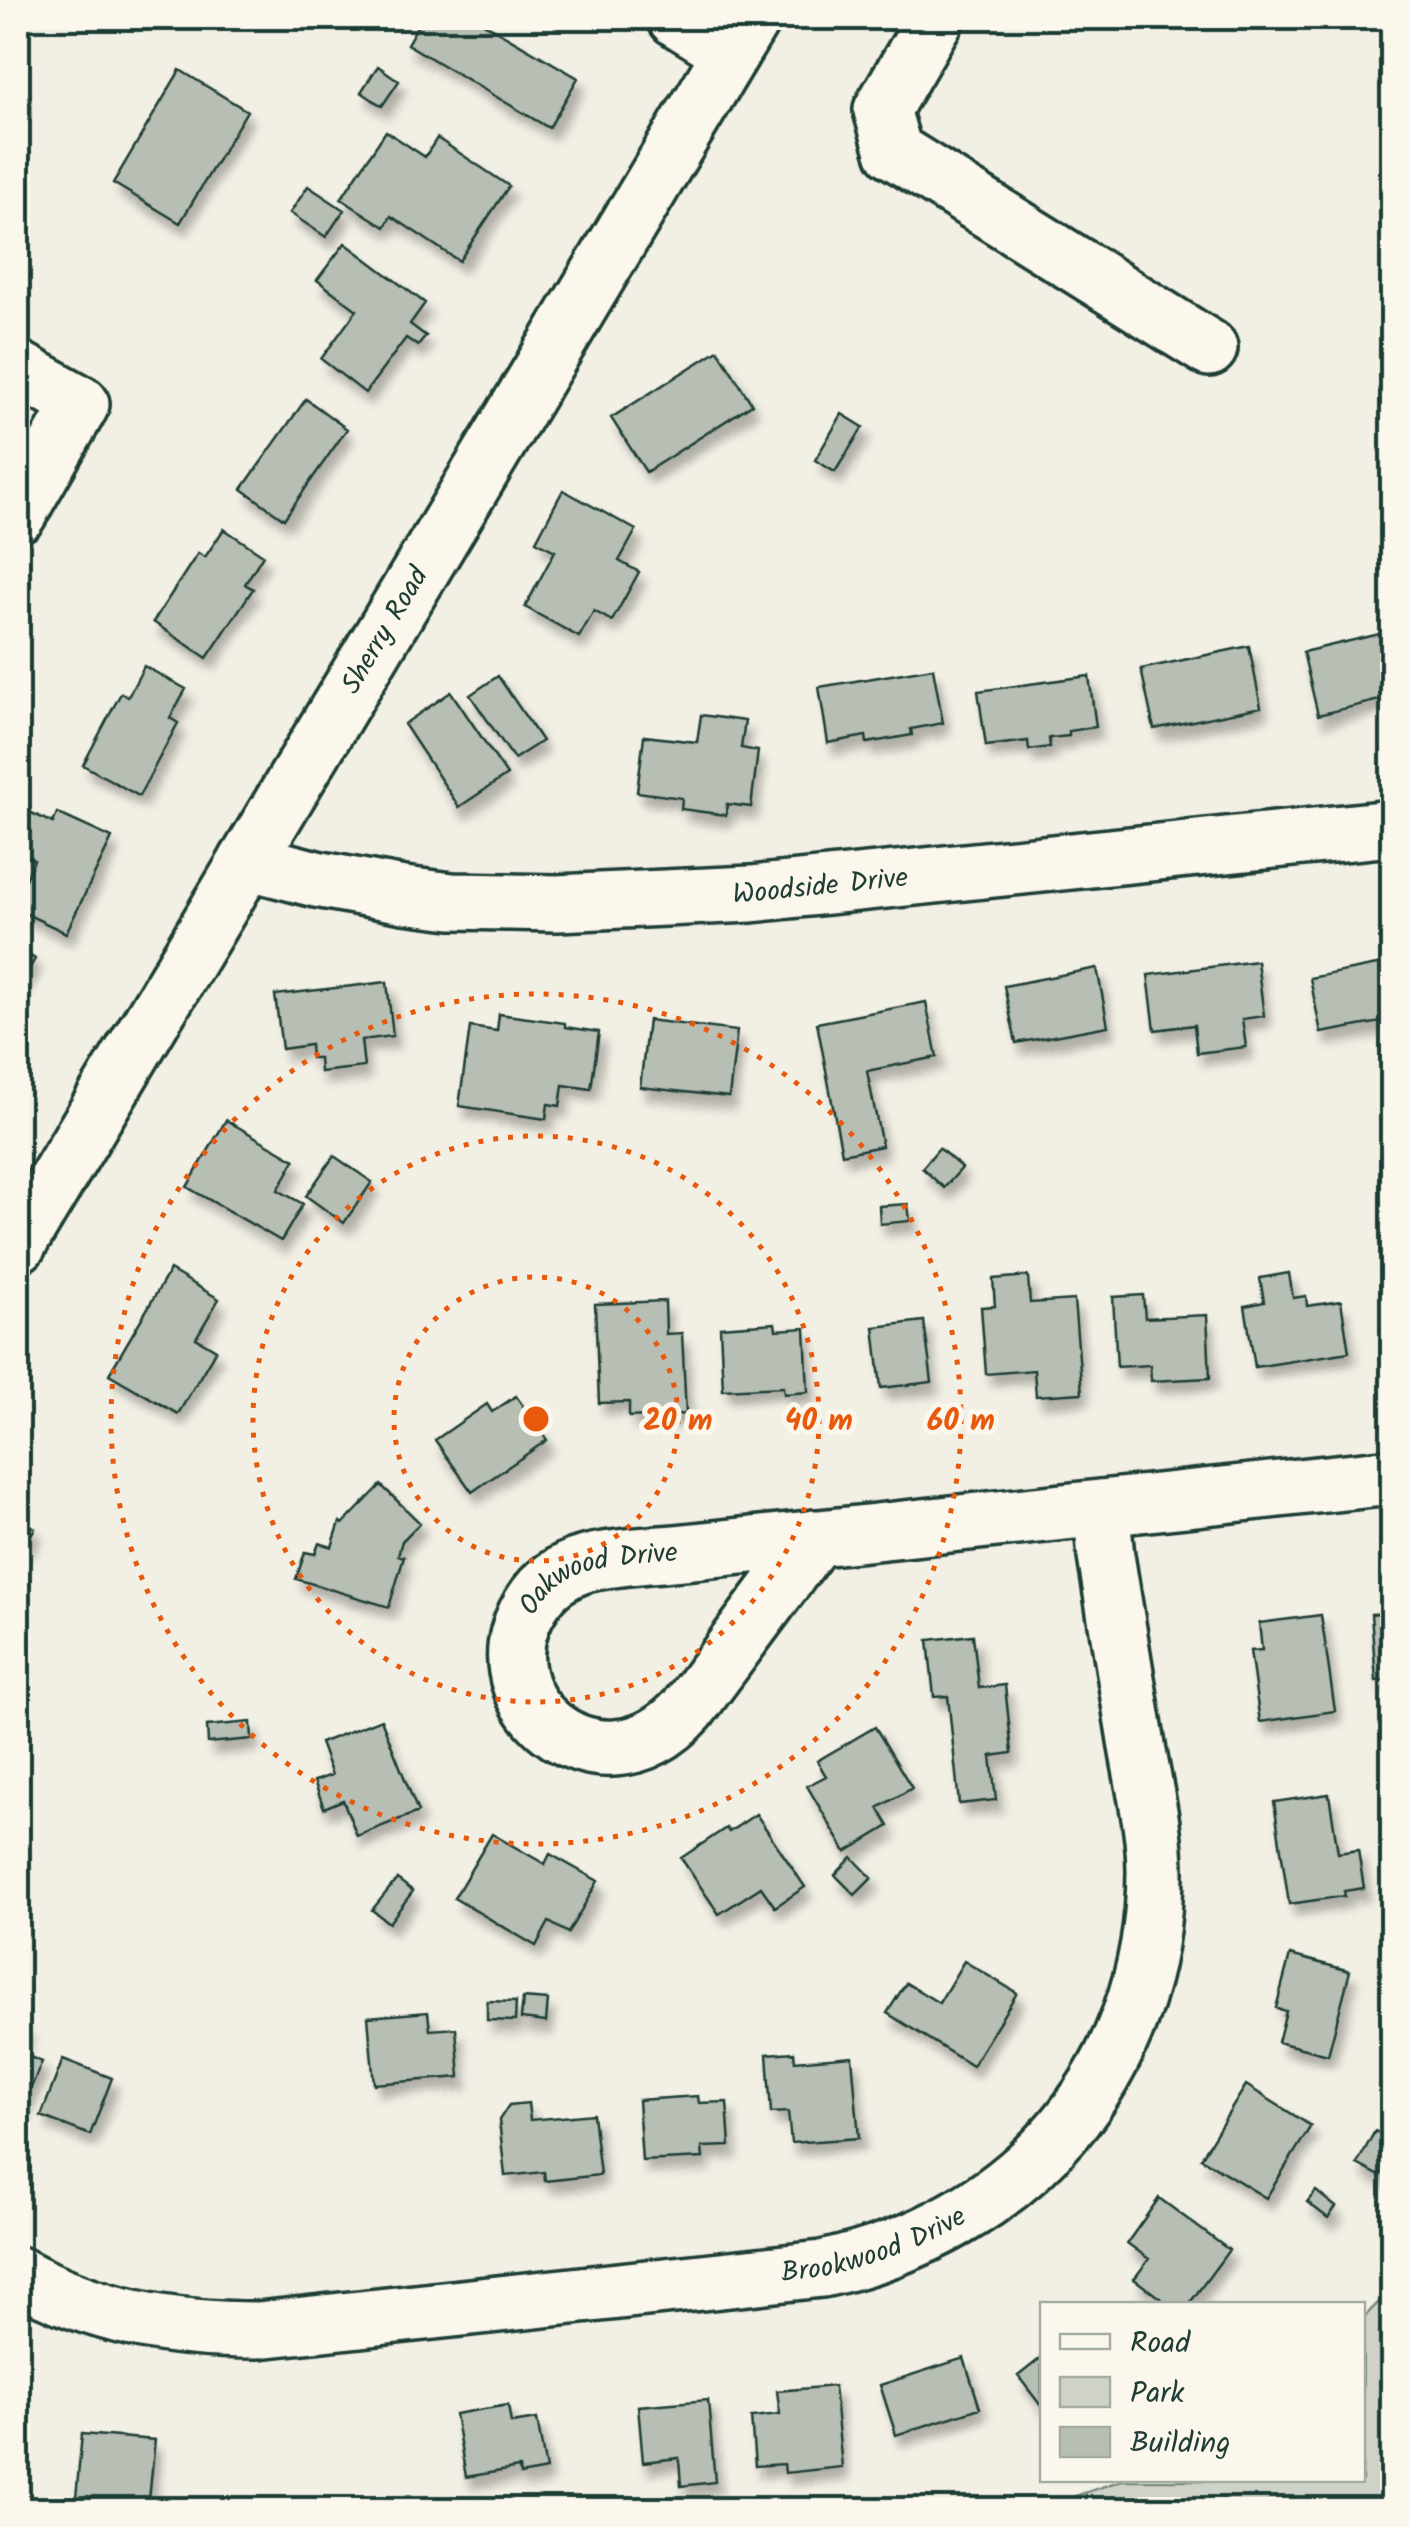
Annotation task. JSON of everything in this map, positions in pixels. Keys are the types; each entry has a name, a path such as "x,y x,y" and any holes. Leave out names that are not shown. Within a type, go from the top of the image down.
{"street":[{"path":"676,18 742,35"},
{"path":"936,18 882,110 894,152 1209,348"},
{"name":"Sherry Road","path":"18,1244 742,35"},
{"path":"18,369 80,404 18,514"},
{"name":"Woodside Drive","path":"247,861 404,895 452,900 577,902 770,892 1392,828"},
{"name":"Oakwood Drive","path":"816,1538 688,1710 655,1738 613,1750 581,1744 552,1730 525,1696 515,1652 518,1631 540,1592 565,1572 596,1562 816,1538 1392,1477"},
{"name":"Brookwood Drive","path":"18,2275 80,2302 150,2324 184,2329 258,2330 822,2269 900,2248 984,2203 1036,2160 1088,2098 1126,2026 1149,1948 1155,1866 1101,1508"}],"green space":[{"path":"1392,2289 1392,2509 1038,2509 1116,2482 1365,2482 1365,2316"}],"building":[{"path":"422,18 475,18 578,78 549,128 407,44"},
{"path":"378,66 399,81 382,106 361,92"},
{"path":"180,70 247,111 180,223 113,183"},
{"path":"386,131 425,157 437,138 509,186 459,261 391,216 385,227 341,199"},
{"path":"308,186 344,210 326,237 290,213"},
{"path":"345,243 425,303 410,324 426,336 418,346 406,338 365,393 321,359 357,310 317,280"},
{"path":"718,350 752,404 646,472 611,418"},
{"path":"306,399 347,429 284,519 242,489"},
{"path":"842,414 863,427 835,472 815,460"},
{"path":"563,490 636,530 619,561 639,572 612,621 594,611 579,637 525,607 555,551 536,541"},
{"path":"224,529 263,555 245,584 253,589 207,658 153,622 198,553 205,557"},
{"path":"1392,631 1392,697 1318,715 1303,652"},
{"path":"1249,646 1261,707 1154,729 1141,669"},
{"path":"144,666 186,689 170,718 178,723 139,796 83,765 121,693 128,697"},
{"path":"933,668 943,723 911,729 912,735 867,743 866,736 828,743 819,687"},
{"path":"498,676 542,741 514,759 470,695"},
{"path":"1089,676 1096,727 1049,738 1050,747 1029,750 1028,741 986,746 978,691"},
{"path":"451,692 507,775 459,807 404,724"},
{"path":"701,715 745,721 741,748 758,751 751,807 727,804 726,815 681,809 682,798 637,792 644,736 697,742"},
{"path":"23,809 53,823 57,813 112,838 66,933 18,910 18,886 21,888 34,860 18,852 18,822"},
{"path":"18,948 35,959 18,989"},
{"path":"1257,961 1264,1016 1242,1019 1246,1047 1197,1053 1194,1025 1155,1030 1148,975"},
{"path":"1392,962 1392,1020 1321,1033 1310,978"},
{"path":"1097,968 1108,1026 1016,1043 1004,986"},
{"path":"387,982 393,1036 361,1040 364,1067 320,1072 319,1058 311,1058 310,1045 282,1049 275,995"},
{"path":"926,1002 937,1057 867,1071 882,1146 842,1154 817,1023"},
{"path":"499,1014 599,1032 591,1089 563,1085 560,1106 548,1104 546,1119 459,1106 470,1027 497,1031"},
{"path":"648,1020 737,1031 729,1097 640,1087"},
{"path":"226,1120 295,1160 278,1190 303,1204 281,1241 187,1187"},
{"path":"939,1148 962,1168 944,1188 922,1168"},
{"path":"334,1156 372,1182 344,1223 306,1196"},
{"path":"908,1204 910,1221 880,1224 879,1206"},
{"path":"170,1270 219,1299 196,1338 216,1350 178,1414 109,1374"},
{"path":"1289,1273 1293,1298 1306,1296 1307,1306 1341,1301 1349,1352 1255,1367 1245,1306 1264,1302 1260,1278"},
{"path":"1028,1276 1030,1303 1074,1300 1082,1393 1036,1396 1034,1370 986,1374 981,1307 995,1306 993,1279"},
{"path":"1143,1295 1145,1318 1207,1315 1210,1378 1151,1381 1150,1365 1117,1367 1113,1297"},
{"path":"665,1301 666,1334 682,1333 686,1414 629,1417 629,1402 599,1403 595,1304"},
{"path":"924,1321 932,1382 881,1388 874,1327"},
{"path":"775,1323 776,1330 805,1328 808,1392 784,1394 783,1387 723,1390 720,1327"},
{"path":"516,1396 547,1440 472,1492 435,1440 487,1404 492,1412"},
{"path":"381,1485 420,1523 402,1541 398,1555 404,1557 389,1607 296,1579 305,1552 315,1554 319,1543 332,1547 340,1522 343,1524"},
{"path":"18,1518 35,1528 24,1547 18,1544"},
{"path":"1392,1613 1392,1680 1376,1681 1371,1614"},
{"path":"1321,1615 1335,1711 1260,1722 1250,1651 1262,1650 1259,1623"},
{"path":"973,1635 979,1688 1005,1685 1012,1753 991,1756 996,1800 959,1804 948,1696 934,1697 928,1640"},
{"path":"381,1719 418,1812 357,1836 343,1800 324,1808 314,1781 332,1775 320,1743"},
{"path":"251,1722 252,1739 208,1743 207,1726"},
{"path":"875,1727 912,1788 878,1808 889,1826 846,1852 807,1786 826,1776 817,1761"},
{"path":"1329,1794 1338,1853 1358,1850 1364,1888 1344,1891 1345,1896 1289,1904 1274,1802"},
{"path":"756,1814 805,1887 775,1907 761,1887 719,1914 681,1858 726,1828 729,1832"},
{"path":"492,1834 545,1864 550,1854 598,1881 568,1933 549,1922 536,1946 454,1898"},
{"path":"852,1857 872,1878 855,1895 835,1875"},
{"path":"397,1879 413,1891 389,1923 372,1910"},
{"path":"1290,1955 1350,1971 1328,2055 1278,2042 1286,2011 1276,2008"},
{"path":"964,1961 1017,1993 972,2066 887,2013 906,1983 939,2003"},
{"path":"523,1998 548,2000 546,2022 521,2019"},
{"path":"487,2001 516,2002 515,2021 487,2020"},
{"path":"428,2012 430,2030 456,2028 460,2077 374,2084 368,2017"},
{"path":"18,2024 27,2028 18,2052"},
{"path":"18,2052 42,2062 21,2111 18,2110"},
{"path":"794,2052 795,2061 852,2056 859,2138 791,2143 788,2112 771,2113 767,2054"},
{"path":"63,2059 112,2078 90,2135 41,2116"},
{"path":"1246,2085 1311,2126 1266,2198 1201,2158"},
{"path":"698,2096 699,2103 727,2102 730,2146 702,2147 703,2158 642,2161 638,2100"},
{"path":"528,2103 530,2120 593,2114 600,2175 545,2181 544,2172 505,2176 499,2120 509,2105"},
{"path":"1375,2131 1392,2140 1392,2154 1380,2176 1357,2164"},
{"path":"1316,2191 1336,2207 1328,2218 1307,2202"},
{"path":"1159,2198 1229,2250 1190,2302 1165,2302 1134,2279 1149,2259 1127,2243"},
{"path":"964,2358 980,2408 896,2435 880,2385"},
{"path":"1040,2359 1040,2404 1018,2376"},
{"path":"834,2386 842,2467 785,2473 784,2464 755,2466 751,2417 780,2414 777,2391"},
{"path":"708,2400 715,2482 681,2486 679,2458 643,2462 638,2406"},
{"path":"508,2405 511,2423 537,2419 546,2470 520,2475 519,2468 466,2477 455,2414"},
{"path":"82,2434 155,2440 148,2510 75,2508"}]}
